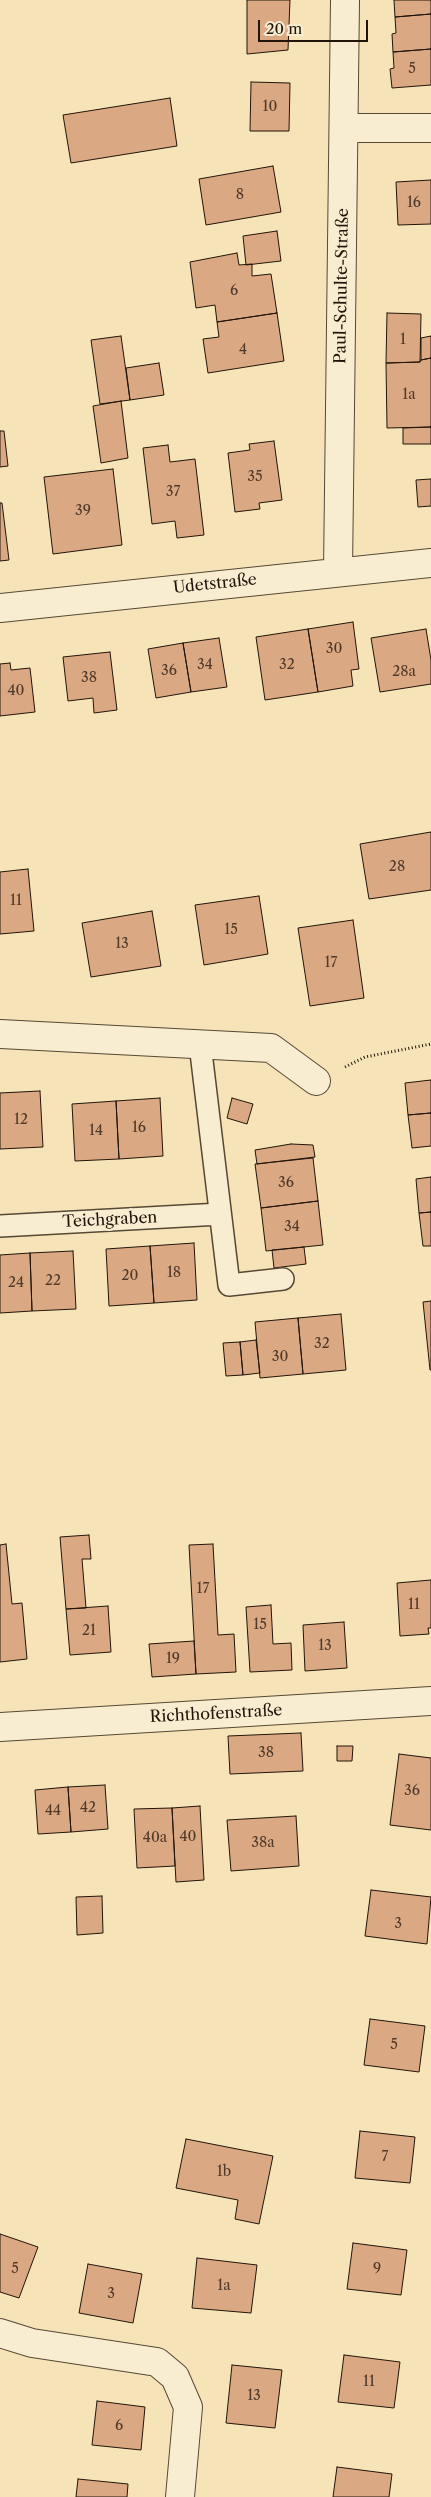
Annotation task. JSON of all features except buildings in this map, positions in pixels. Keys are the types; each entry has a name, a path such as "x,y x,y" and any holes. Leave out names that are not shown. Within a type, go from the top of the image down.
{"street":[{"name":"Paul-Schulte-Straße","path":"338,572 345,0"},
{"path":"344,128 431,128"},
{"name":"Udetstraße","path":"0,608 431,563"},
{"path":"0,1034 271,1048 316,1081"},
{"name":"Richthofenstraße","path":"0,1727 431,1701"},
{"path":"0,2333 32,2343 157,2362 175,2377 188,2407 180,2497"}],"lane":[{"path":"200,1044 229,1285 282,1279"},
{"name":"Teichgraben","path":"0,1226 220,1214"}],"path":[{"path":"316,1081 365,1057 431,1044"}]}
